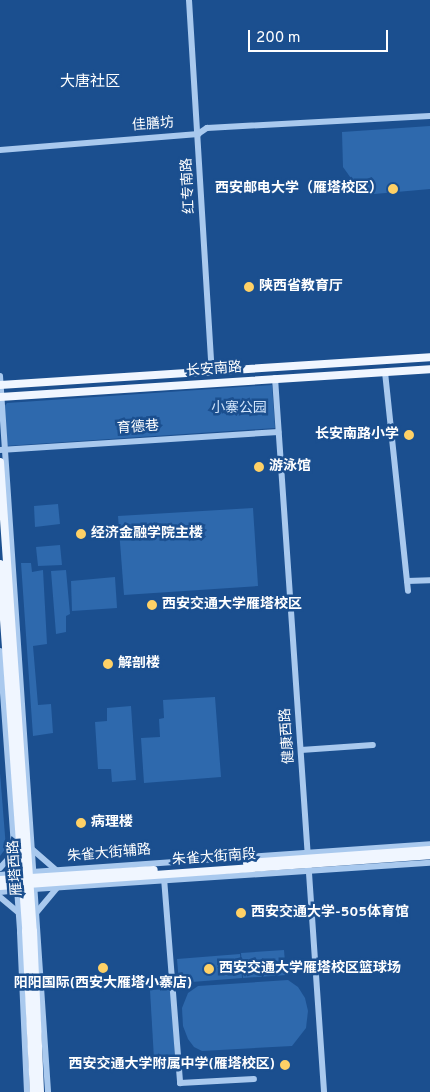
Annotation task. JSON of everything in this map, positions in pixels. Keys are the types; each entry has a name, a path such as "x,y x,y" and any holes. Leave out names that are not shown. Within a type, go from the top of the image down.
{"main road":[{"name":"长安南路","path":"0,385 430,357"},
{"name":"长安南路","path":"1,397 430,369"},
{"name":"雁塔西路","path":"0,462 23,848 40,1092"},
{"name":"雁塔西路","path":"0,564 11,764 23,848"},
{"name":"朱雀大街南段","path":"0,880 60,879 309,861 430,850"},
{"name":"朱雀大街南段","path":"60,879 164,877 309,861 430,856"},
{"name":"朱雀大街南段","path":"0,886 26,881"},
{"name":"雁塔西路","path":"28,915 34,1092"}],"street":[{"name":"红专南路","path":"190,0 212,371"},
{"name":"佳膳坊","path":"0,150 198,134 207,128 430,116"},
{"path":"385,372 408,591"},
{"path":"0,376 23,848 28,915 48,1092"},
{"name":"健康西路","path":"275,378 324,1092"},
{"name":"育德巷","path":"3,450 278,432"},
{"path":"407,581 430,580"},
{"path":"0,650 11,764 0,764"},
{"path":"301,750 373,745"},
{"path":"309,861 430,844"},
{"path":"0,868 23,848"},
{"path":"23,848 60,879"},
{"path":"309,861 430,863"},
{"path":"0,875 26,881 60,879"},
{"path":"164,877 180,1083 254,1079"},
{"path":"27,1092 28,915 60,879"},
{"path":"0,892 26,881"},
{"path":"0,897 28,915"}],"green space":[{"path":"430,126 430,189 363,195 343,167 342,132"},
{"name":"小寨公园","path":"272,385 275,428 5,446 3,408 7,403"},
{"path":"58,504 60,524 35,527 34,506"},
{"path":"253,508 258,586 124,595 118,516"},
{"path":"60,545 62,565 38,566 36,547"},
{"path":"21,563 31,563 32,572 43,570 47,644 33,646 38,705 51,704 53,733 33,736"},
{"path":"66,570 70,614 66,616 66,632 56,634 51,571"},
{"path":"115,577 117,608 72,611 71,581"},
{"path":"215,697 221,777 144,783 141,738 160,737 159,719 164,718 163,700"},
{"path":"131,706 136,780 112,782 111,769 98,769 95,722 107,721 107,708"},
{"path":"0,773 6,848 0,856"},
{"path":"284,950 286,975 243,978 241,953"},
{"name":"西安交通大学雁塔校区篮球场","path":"240,954 242,978 179,983 177,959"},
{"path":"288,980 298,987 305,998 308,1011 306,1028 292,1046 202,1051 194,1047 188,1039 183,1026 182,1008 188,993 198,986"},
{"path":"171,989 175,1058 154,1059 150,990"}],"place":[{"name":"西安邮电大学（雁塔校区）","path":"393,189"},
{"name":"陕西省教育厅","path":"249,287"},
{"name":"长安南路小学","path":"409,435"},
{"name":"游泳馆","path":"259,467"},
{"name":"经济金融学院主楼","path":"81,534"},
{"name":"西安交通大学雁塔校区","path":"152,605"},
{"name":"解剖楼","path":"108,664"},
{"name":"病理楼","path":"81,823"},
{"name":"西安交通大学-505体育馆","path":"241,913"},
{"name":"阳阳国际(西安大雁塔小寨店)","path":"103,968"},
{"name":"西安交通大学雁塔校区篮球场","path":"209,969"},
{"name":"西安交通大学附属中学(雁塔校区)","path":"285,1065"}],"district":[{"name":"大唐社区","path":"90,83"}]}
